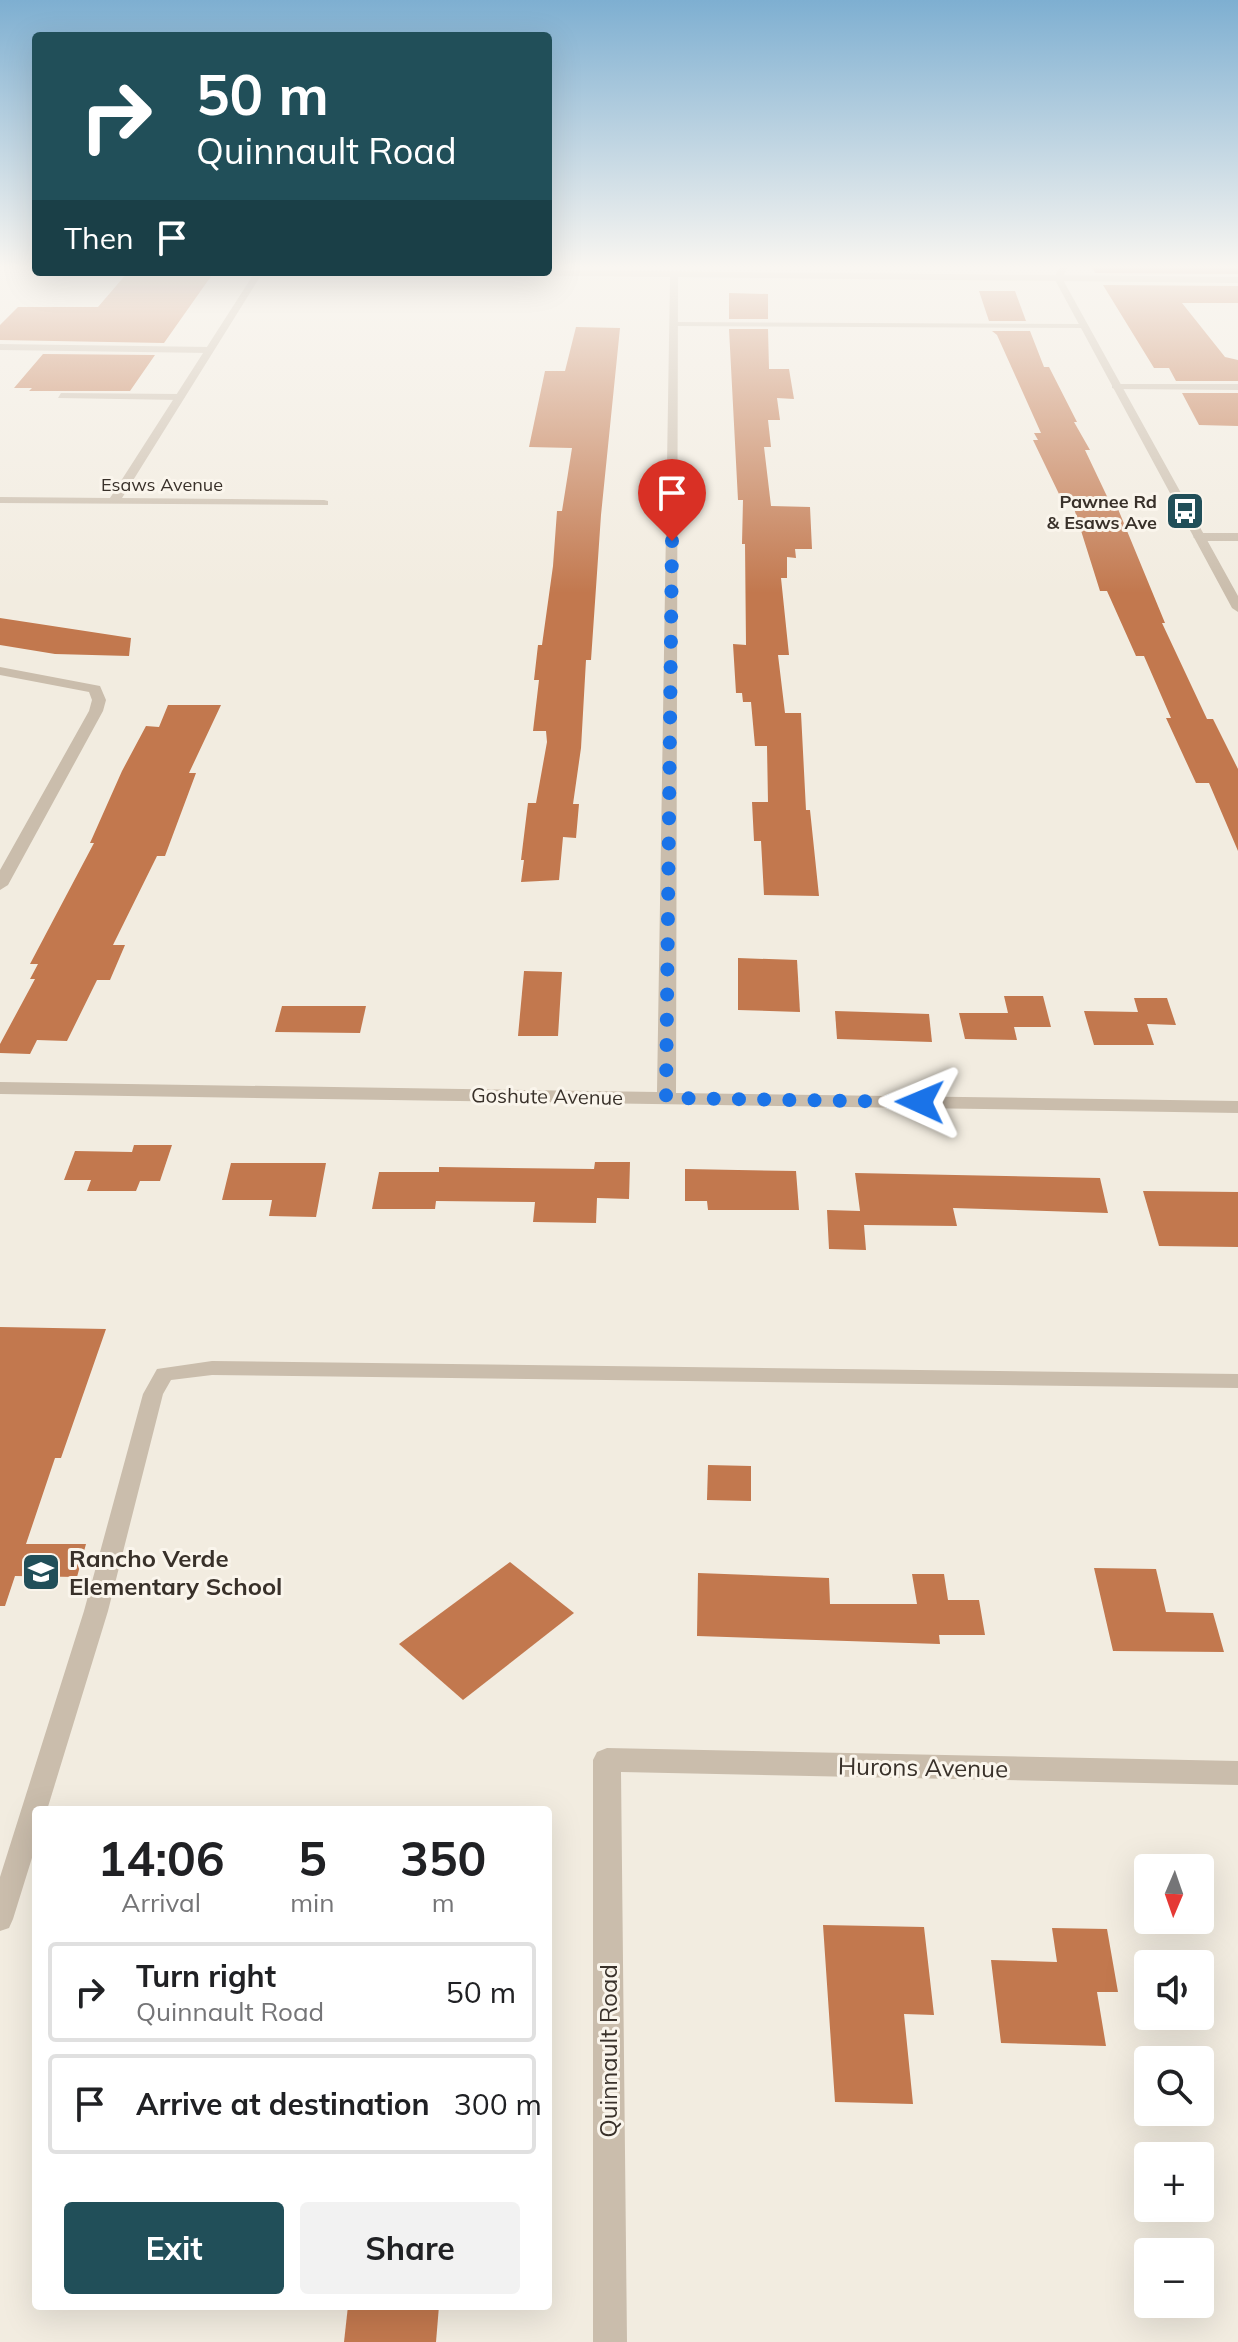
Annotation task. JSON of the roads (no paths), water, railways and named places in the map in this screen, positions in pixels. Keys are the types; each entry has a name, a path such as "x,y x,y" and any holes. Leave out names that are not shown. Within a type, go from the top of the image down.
{"street":[{"path":"114,501 194,374"},
{"path":"666,1098 673,374"},
{"path":"1110,374 1238,608"},
{"path":"1116,386 1238,387"},
{"name":"Esaws Avenue","path":"0,500 324,503"},
{"path":"1199,537 1238,537"},
{"path":"0,671 75,683 95,689 99,700 96,711 0,885"},
{"name":"Goshute Avenue","path":"0,1088 1238,1107"},
{"name":"Hurons Avenue","path":"607,1760 1238,1773"},
{"name":"Quinnault Road","path":"607,1760 610,2342"}],"lane":[{"path":"145,396 153,386 186,386"},
{"path":"61,396 180,397"},
{"path":"35,1806 96,1611 153,1394 164,1374 212,1368 1238,1381"},
{"path":"0,1919 32,1816"}],"place":[{"name":"Pawnee Rd & Esaws Ave","path":"1185,511"},
{"name":"Rancho Verde Elementary School","path":"41,1572"}]}
